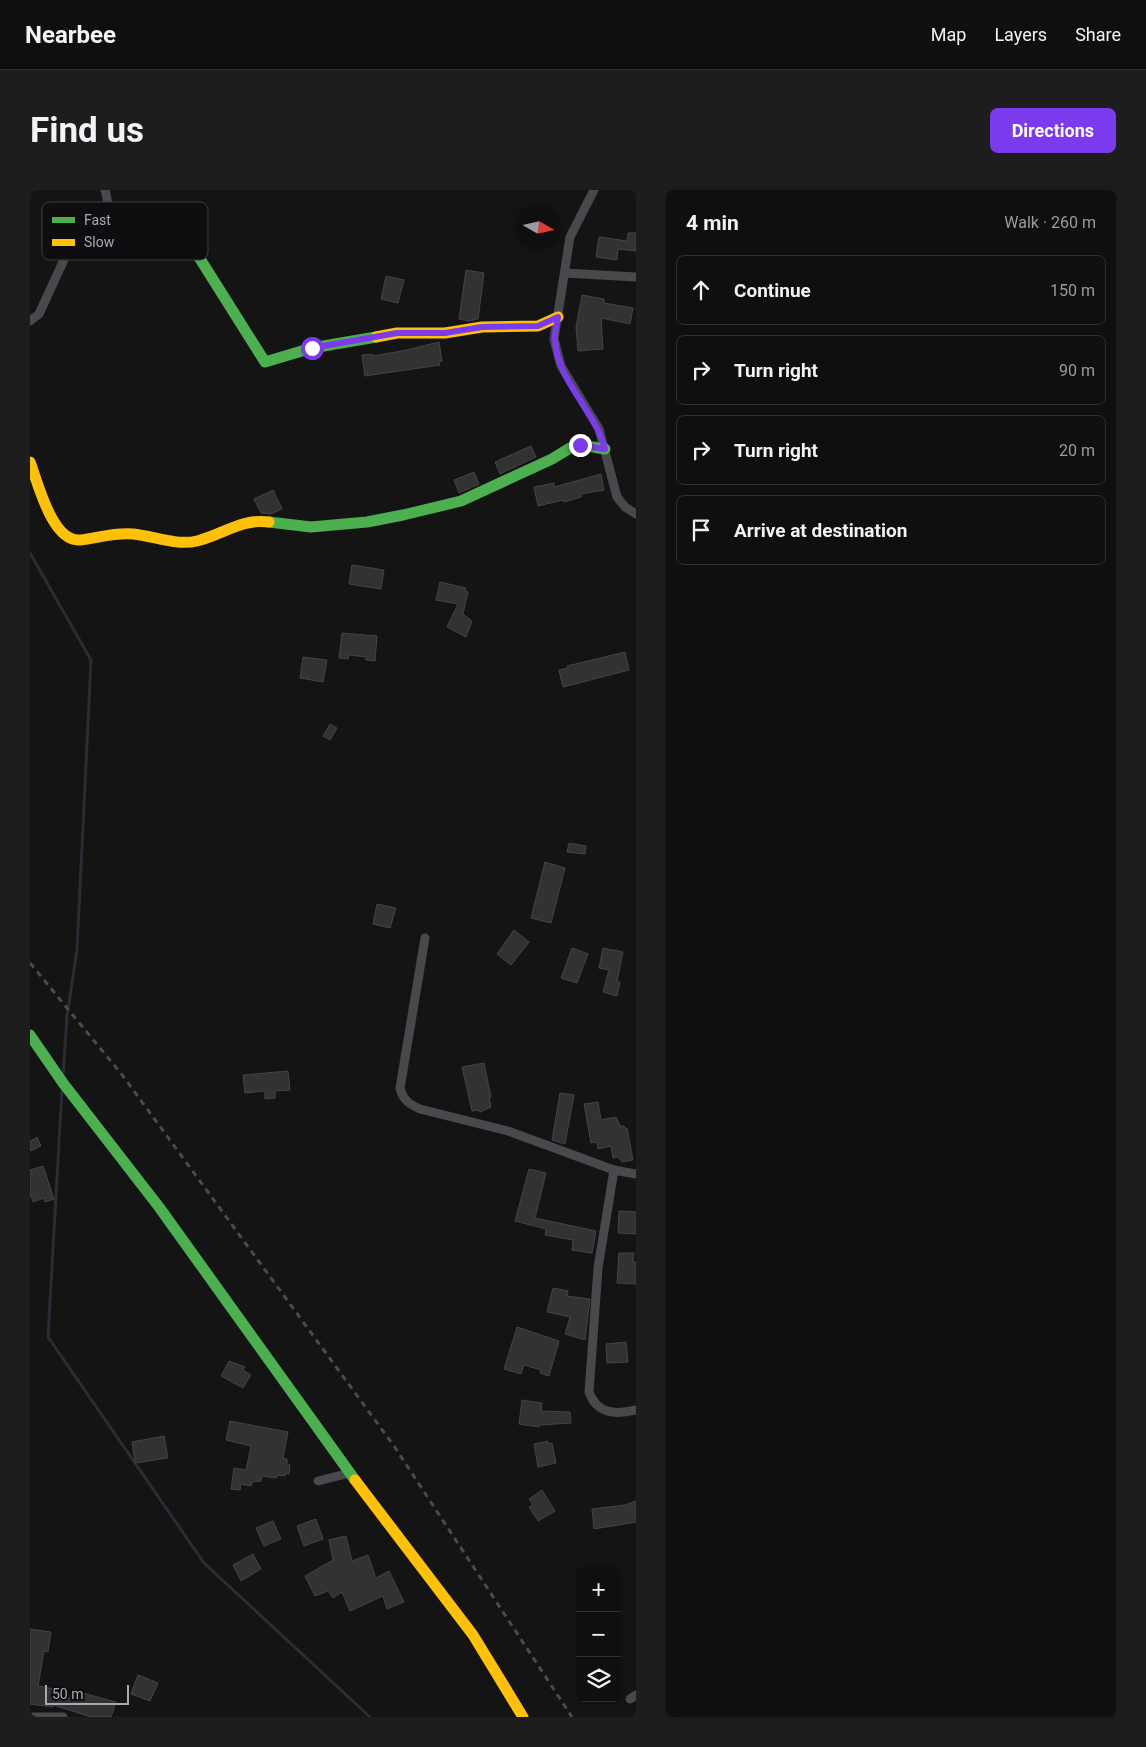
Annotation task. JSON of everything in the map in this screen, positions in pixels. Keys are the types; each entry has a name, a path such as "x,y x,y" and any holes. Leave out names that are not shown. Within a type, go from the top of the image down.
{"street":[{"path":"594,190 570,238 554,339 561,366 599,429 617,497 636,514"},
{"path":"30,321 39,314 64,260"},
{"path":"200,260 265,362 312,348 397,333 445,333 482,327 538,326 558,317"},
{"path":"565,273 636,277"},
{"path":"30,462 54,522 66,538 78,540 114,534 133,534 182,543 197,541 246,522 263,521 311,527 367,522 394,517 461,501 580,445 605,449"},
{"path":"425,938 400,1088 402,1097 408,1103 420,1109 508,1131 614,1170 636,1174"},
{"path":"30,1035 63,1083 159,1207 350,1473 473,1635 523,1717"},
{"path":"614,1170 598,1268 589,1392 598,1407 607,1412 620,1414 636,1410"},
{"path":"318,1481 350,1473"},
{"path":"32,1717 63,1717"}],"building":[{"path":"628,233 636,233 636,251 618,249 617,260 596,257 599,237 627,241"},
{"path":"466,270 484,273 478,319 469,321 459,319"},
{"path":"386,276 404,280 398,303 381,299"},
{"path":"582,295 604,299 604,303 633,308 630,324 601,318 603,349 578,351 576,327"},
{"path":"439,342 442,361 439,362 440,365 365,376 362,355 372,354 372,356 402,351"},
{"path":"531,446 536,457 500,474 495,462"},
{"path":"474,472 479,484 459,493 454,480"},
{"path":"601,474 604,490 581,494 581,497 564,502 563,500 538,506 534,487 554,483 554,487"},
{"path":"273,490 282,509 271,514 261,513 254,499"},
{"path":"352,565 384,570 381,589 349,584"},
{"path":"440,582 466,588 465,591 468,592 463,614 472,621 466,637 447,627 458,604 436,600"},
{"path":"342,633 377,636 375,661 366,660 366,657 349,655 348,659 339,658"},
{"path":"625,652 629,670 563,687 559,670 568,668 567,666"},
{"path":"303,657 327,660 323,682 300,678"},
{"path":"330,724 337,728 330,740 323,736"},
{"path":"569,843 586,846 585,854 567,852"},
{"path":"545,862 565,868 551,923 531,918"},
{"path":"377,904 396,908 390,928 373,924"},
{"path":"514,930 529,942 511,965 497,954"},
{"path":"572,948 588,954 577,983 561,978"},
{"path":"603,948 623,952 617,982 620,982 617,996 603,992 609,970 599,968"},
{"path":"484,1063 491,1097 489,1097 491,1107 480,1112 479,1110 472,1111 462,1067"},
{"path":"288,1071 290,1090 275,1091 275,1098 265,1099 265,1091 245,1093 243,1075"},
{"path":"560,1093 574,1095 565,1144 552,1140"},
{"path":"598,1102 601,1120 616,1117 620,1126 624,1126 625,1129 627,1128 633,1160 622,1162 618,1157 613,1158 611,1146 598,1149 597,1142 591,1143 584,1104"},
{"path":"37,1137 41,1146 30,1151 30,1141"},
{"path":"43,1166 54,1199 45,1202 44,1198 33,1202 30,1193 30,1170"},
{"path":"529,1169 546,1173 535,1218 596,1231 592,1253 572,1250 573,1240 545,1235 546,1229 515,1221"},
{"path":"619,1211 636,1212 636,1234 618,1233"},
{"path":"619,1253 634,1253 633,1262 636,1262 636,1284 617,1283"},
{"path":"553,1288 568,1291 567,1296 590,1299 585,1340 565,1334 570,1317 547,1312"},
{"path":"517,1327 559,1341 549,1376 540,1373 541,1370 524,1365 521,1374 504,1369"},
{"path":"626,1342 628,1362 607,1363 606,1344"},
{"path":"229,1361 245,1367 243,1370 251,1375 243,1388 221,1376"},
{"path":"522,1400 542,1403 541,1411 570,1412 571,1423 540,1425 539,1427 519,1424"},
{"path":"230,1421 288,1432 283,1458 287,1459 287,1465 290,1465 289,1474 286,1473 285,1476 277,1475 276,1478 262,1476 261,1481 252,1482 251,1486 241,1484 240,1490 231,1489 234,1468 246,1470 251,1446 226,1440"},
{"path":"164,1436 168,1458 135,1463 132,1442"},
{"path":"548,1441 548,1444 552,1443 556,1463 538,1467 534,1444"},
{"path":"542,1490 555,1511 538,1521 529,1507 533,1505 529,1499"},
{"path":"636,1501 636,1522 594,1529 592,1509 625,1505"},
{"path":"316,1519 323,1539 304,1546 297,1526"},
{"path":"273,1521 281,1539 264,1546 256,1528"},
{"path":"346,1536 352,1561 368,1555 376,1578 389,1571 404,1602 387,1609 383,1596 350,1611 342,1592 333,1598 328,1591 315,1596 305,1576 333,1560 329,1540"},
{"path":"253,1554 261,1569 241,1581 233,1565"},
{"path":"30,1629 51,1632 48,1652 44,1651 38,1686 55,1689 54,1696 70,1698 72,1690 116,1702 111,1717 91,1717 53,1705 53,1707 30,1704"},
{"path":"138,1675 158,1683 150,1701 131,1694"}],"waterway":[{"path":"30,553 91,660 77,950 67,1016 63,1076"},
{"path":"62,1089 48,1337 204,1563 370,1717"}],"railway":[{"path":"30,963 123,1076 394,1446 572,1717"}],"traffic: fast":[{"path":"201,260 265,362 312,348 376,337"},
{"path":"269,522 311,527 367,522 403,515 461,501 552,459 570,448 580,445 605,449"},
{"path":"30,1035 63,1083 159,1207 355,1480"}],"traffic: slow":[{"path":"376,337 397,333 445,333 482,327 538,326 558,317"},
{"path":"30,462 54,522 70,538 80,540 113,534 126,534 141,535 173,542 189,542 197,541 250,522 269,522"},
{"path":"355,1480 473,1635 523,1717"}],"route":[{"path":"312,348 397,333 445,333 482,327 538,326 558,317 554,339 561,366 599,429 605,449 580,445"}]}
